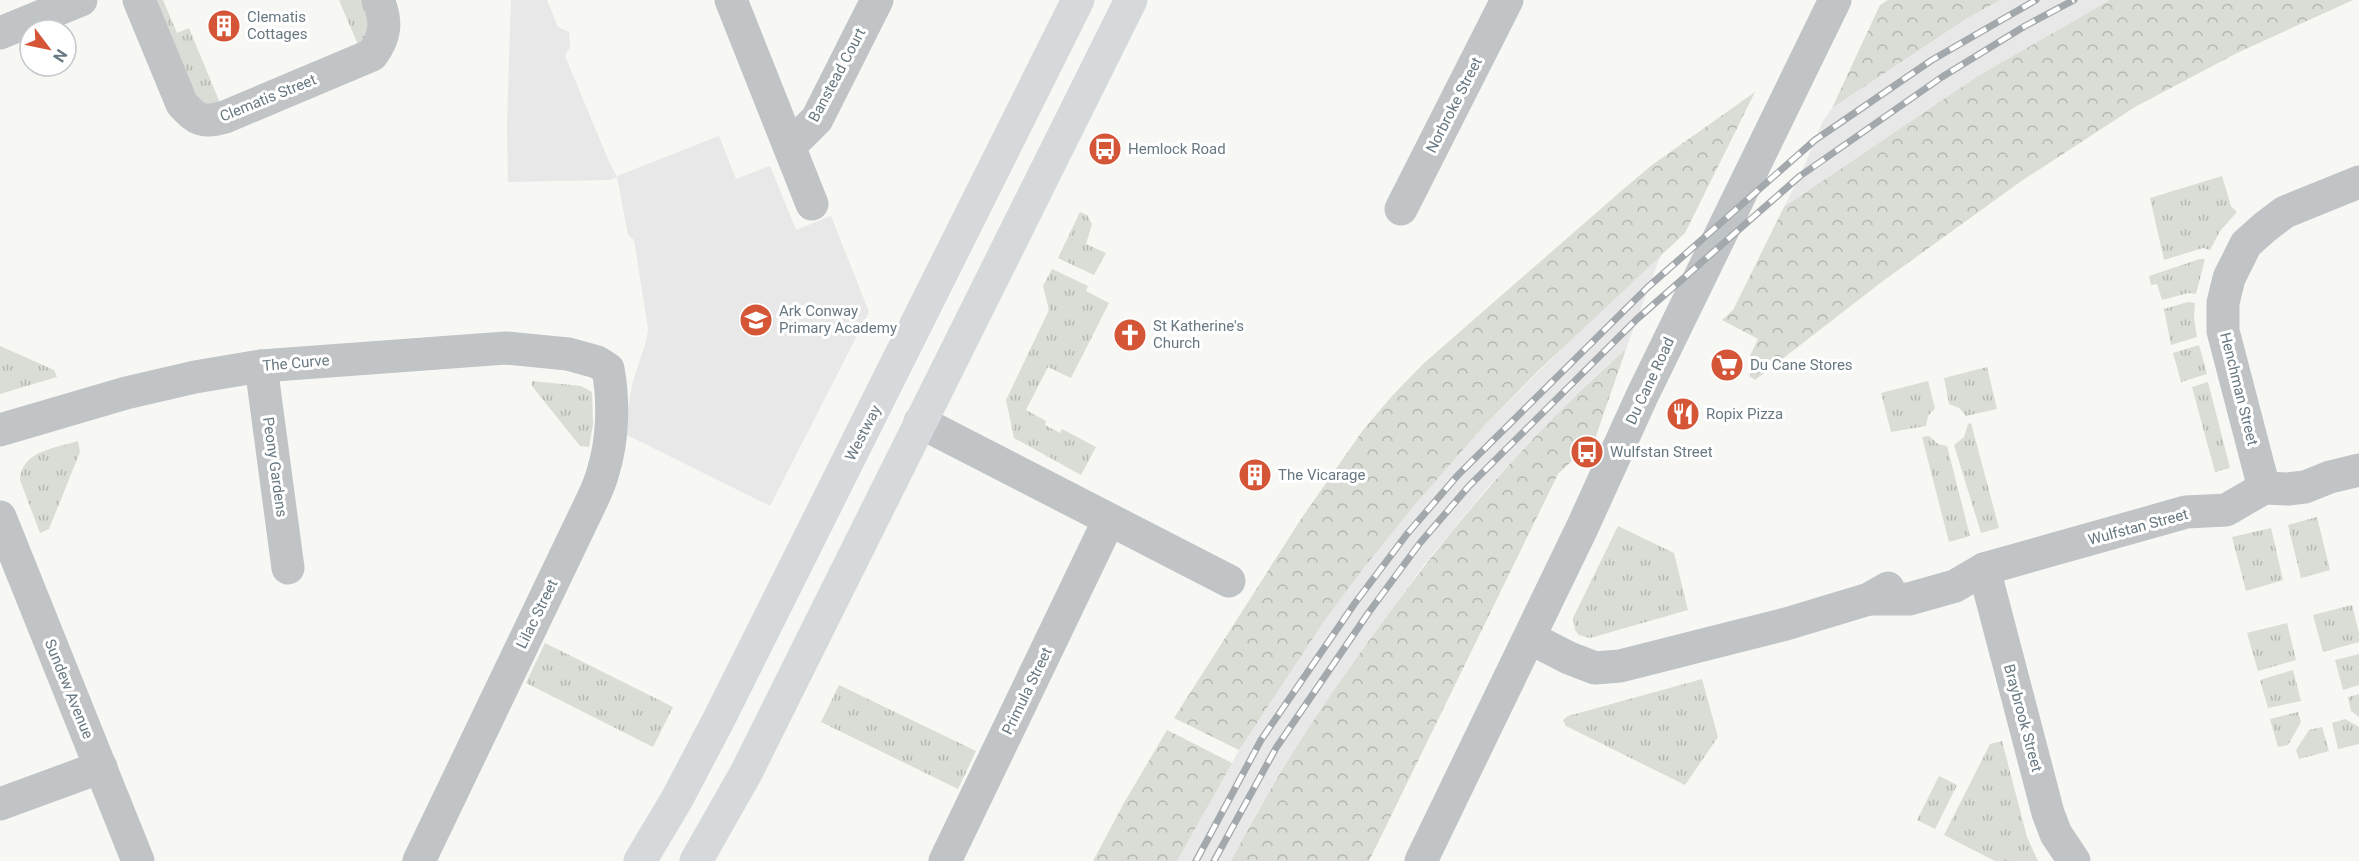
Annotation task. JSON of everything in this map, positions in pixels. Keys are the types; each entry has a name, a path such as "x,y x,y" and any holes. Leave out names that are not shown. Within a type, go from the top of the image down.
{"highway":[{"name":"Westway","path":"640,861 677,799 719,719 1078,0"},
{"path":"696,861 746,773 1131,0"}],"street":[{"path":"0,33 81,0"},
{"name":"Clematis Street","path":"139,0 182,104 193,116 207,122 225,117 372,55 384,34 385,17 378,0"},
{"path":"730,0 812,204"},
{"name":"Banstead Court","path":"789,144 817,119 877,0"},
{"name":"Norbroke Street","path":"1401,209 1507,0"},
{"name":"Du Cane Road","path":"1420,861 1530,638 1642,396 1835,0"},
{"name":"Henchman Street","path":"2264,488 2223,331 2223,303 2229,278 2246,244 2285,212 2359,182"},
{"name":"The Curve","path":"0,430 126,393 195,376 261,366 506,348 568,354 597,362"},
{"name":"Lilac Street","path":"419,861 584,519 603,474 610,432 612,387 608,369 597,362"},
{"name":"Peony Gardens","path":"261,366 288,568"},
{"path":"920,422 1229,581"},
{"path":"2264,488 2305,487 2330,477 2359,470"},
{"name":"Wulfstan Street","path":"1530,638 1569,658 1595,668 1620,666 1786,624 1869,599 1909,576 1948,564 1984,569 2186,512 2226,510 2264,488"},
{"name":"Sundew Avenue","path":"0,517 138,861"},
{"name":"Primula Street","path":"945,861 1109,520"},
{"name":"Braybrook Street","path":"1984,569 2048,813 2055,834 2074,861"},
{"path":"0,804 101,767"}],"shaded area":[{"name":"Ark Conway Primary Academy","path":"511,0 547,0 558,27 569,32 570,47 565,56 617,176 719,136 736,179 770,166 796,230 831,216 869,312 770,506 627,435 626,420 632,385 648,328 634,240 628,235 617,177 610,180 508,182 507,124"},
{"path":"2000,0 2110,0 1978,76 1784,207 1823,121 1832,108 1966,19"},
{"path":"1661,254 1626,349 1595,376 1539,432 1486,489 1423,566 1348,669 1255,815 1231,861 1177,861 1239,750 1313,635 1366,565 1483,427"}],"green space":[{"path":"150,0 163,0 177,33 189,28 222,108 203,109"},
{"path":"339,0 367,0 375,20 361,52"},
{"path":"1888,0 2000,0 1966,19 1832,108 1880,5"},
{"path":"2110,0 2353,0 2237,53 2135,107 2020,182 1883,281 1755,380 1749,376 1757,359 1750,356 1758,339 1722,320 1733,310 1784,207 1978,76"},
{"path":"1755,92 1685,233 1537,372 1483,427 1419,500 1324,621 1239,750 1174,718 1301,519 1363,430 1392,396 1423,364 1652,165"},
{"path":"2222,176 2231,206 2237,212 2220,231 2210,250 2203,248 2164,260 2150,198"},
{"path":"1080,212 1087,215 1092,224 1086,244 1106,253 1094,275 1058,258"},
{"path":"2205,259 2196,294 2188,293 2162,300 2157,284 2151,285 2149,276"},
{"path":"1052,269 1088,286 1086,291 1109,303 1071,378 1048,367 1026,410 1046,421 1045,425 1060,433 1062,429 1096,447 1081,475 1014,438 1006,400 1049,310 1043,286"},
{"path":"2188,302 2195,303 2194,319 2197,337 2171,345 2164,309"},
{"path":"2199,345 2207,374 2181,382 2173,353"},
{"path":"0,346 54,370 57,377 0,394"},
{"path":"1626,349 1595,439 1558,474 1369,861 1231,861 1265,798 1303,738 1342,678 1411,583 1468,512 1528,444"},
{"path":"1987,367 1997,409 1966,416 1959,408 1949,404 1944,378"},
{"path":"532,381 581,386 592,392 593,425 589,447 580,446 532,386"},
{"path":"1928,381 1935,408 1928,416 1926,426 1891,432 1881,393"},
{"path":"2208,382 2230,468 2215,472 2192,387"},
{"path":"1971,423 1999,528 1981,533 1954,445 1964,437 1968,424"},
{"path":"1929,436 1938,444 1947,446 1970,536 1949,542 1922,437"},
{"path":"78,441 80,452 49,529 40,533 20,480 22,470 26,463 41,452"},
{"path":"2317,517 2330,570 2301,578 2288,525"},
{"path":"1618,526 1674,553 1688,610 1590,638 1579,635 1575,630 1573,618"},
{"path":"2271,528 2283,580 2246,591 2232,537"},
{"path":"2352,605 2359,642 2323,652 2313,615"},
{"path":"2287,623 2296,660 2258,671 2247,633"},
{"path":"545,643 673,707 653,747 526,683"},
{"path":"2359,654 2359,685 2343,690 2335,660"},
{"path":"2293,670 2301,701 2268,708 2260,680"},
{"path":"1702,679 1718,737 1685,785 1566,726 1563,720 1568,716"},
{"path":"839,685 976,751 958,789 821,722"},
{"path":"2359,694 2359,717 2351,711 2348,697"},
{"path":"2298,712 2301,722 2288,745 2278,747 2270,719"},
{"path":"2345,719 2359,727 2359,744 2338,749 2332,723"},
{"path":"2322,727 2329,751 2299,759 2296,750 2309,730"},
{"path":"1167,730 1232,763 1177,861 1093,861 1124,803"},
{"path":"2002,741 2027,837 2038,861 1995,861 1944,835 1990,744"},
{"path":"1939,776 1957,785 1935,829 1917,820"}],"railway":[{"path":"1196,861 1261,740 1355,603 1407,534 1458,475 1648,287 1815,140 1932,60 2036,0"},
{"path":"1214,861 1276,748 1369,612 1420,543 1469,486 1637,319 1800,176 1942,77 2025,26 2074,0"}],"place":[{"name":"Clematis Cottages","path":"224,26"},
{"name":"Hemlock Road","path":"1105,149"},
{"name":"Ark Conway Primary Academy","path":"756,320"},
{"name":"St Katherine's Church","path":"1130,335"},
{"name":"Du Cane Stores","path":"1727,365"},
{"name":"Ropix Pizza","path":"1683,414"},
{"name":"Wulfstan Street","path":"1587,452"},
{"name":"The Vicarage","path":"1255,475"}]}
